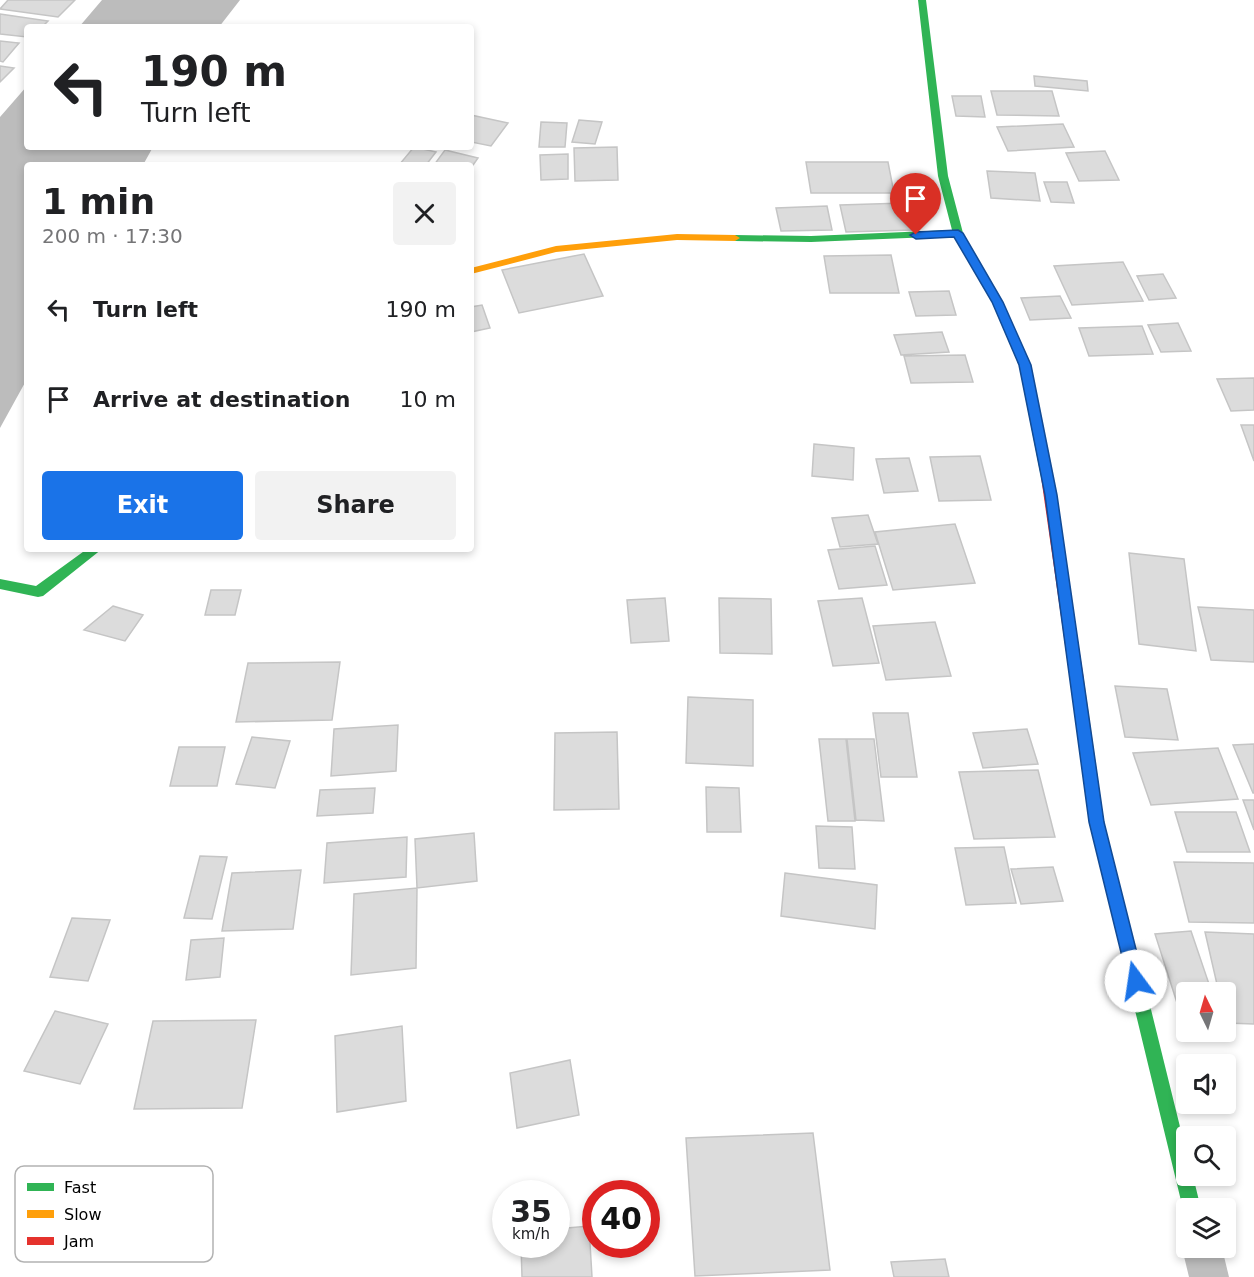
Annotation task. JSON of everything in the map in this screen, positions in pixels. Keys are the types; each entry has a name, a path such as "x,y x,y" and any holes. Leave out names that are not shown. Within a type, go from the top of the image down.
{"street":[{"path":"922,0 943,176 958,233 997,302 1025,365 1051,495 1097,822 1189,1198"},
{"path":"474,270 556,249 677,237 811,239 958,233"},
{"path":"0,584 38,592 92,552"},
{"path":"1204,1258 1209,1277"}],"shaded area":[{"path":"102,0 240,0 221,24 82,24"},
{"path":"24,89 24,150 151,150 145,162 24,162 24,384 0,428 0,117"}],"building":[{"path":"8,0 75,0 58,17 0,9"},
{"path":"0,14 48,21 45,24 24,24 24,37 0,34"},
{"path":"0,41 19,43 3,62 0,61"},
{"path":"0,66 14,68 0,82"},
{"path":"1034,76 1087,81 1088,91 1035,86"},
{"path":"991,91 1052,91 1059,116 997,115"},
{"path":"952,96 981,96 985,117 956,116"},
{"path":"474,116 508,123 491,146 474,143"},
{"path":"579,120 602,122 595,144 572,142"},
{"path":"541,122 567,123 565,147 539,147"},
{"path":"1063,124 1074,147 1008,151 997,127"},
{"path":"617,147 618,180 575,181 574,148"},
{"path":"412,150 436,152 428,162 402,162"},
{"path":"445,150 478,158 474,164 436,162"},
{"path":"1105,151 1119,180 1079,181 1066,153"},
{"path":"568,154 568,179 541,180 540,155"},
{"path":"806,162 888,162 894,193 811,193"},
{"path":"987,171 1035,173 1040,201 991,198"},
{"path":"1044,182 1067,182 1074,203 1051,202"},
{"path":"904,203 912,230 846,232 840,205"},
{"path":"827,206 832,230 781,231 776,208"},
{"path":"584,254 603,296 519,313 502,270"},
{"path":"891,255 899,293 830,293 824,256"},
{"path":"1123,262 1143,301 1072,305 1054,266"},
{"path":"1163,274 1176,298 1149,300 1137,276"},
{"path":"949,291 956,315 916,316 909,292"},
{"path":"1060,296 1071,318 1030,320 1021,298"},
{"path":"482,305 490,328 474,331 474,306"},
{"path":"1178,323 1191,351 1161,352 1148,325"},
{"path":"1142,326 1153,354 1089,356 1079,328"},
{"path":"942,332 949,352 901,355 894,335"},
{"path":"965,355 973,382 911,383 904,356"},
{"path":"1254,378 1254,410 1231,411 1217,379"},
{"path":"1241,425 1254,425 1254,461"},
{"path":"814,444 854,448 853,480 812,476"},
{"path":"980,456 991,500 939,501 930,457"},
{"path":"909,458 918,491 884,493 876,459"},
{"path":"868,515 878,544 840,547 832,518"},
{"path":"955,524 975,583 893,590 875,532"},
{"path":"875,546 887,585 839,589 828,550"},
{"path":"1129,553 1184,559 1196,651 1139,644"},
{"path":"211,590 241,590 235,615 205,615"},
{"path":"665,598 669,641 631,643 627,600"},
{"path":"719,598 771,599 772,654 720,653"},
{"path":"862,598 879,663 833,666 818,601"},
{"path":"113,606 143,615 125,641 84,630"},
{"path":"1198,607 1254,610 1254,662 1211,660"},
{"path":"935,622 951,676 886,680 873,626"},
{"path":"340,662 332,720 236,722 248,663"},
{"path":"1115,686 1167,689 1178,740 1125,737"},
{"path":"688,697 753,700 753,766 686,763"},
{"path":"873,713 908,713 917,777 881,777"},
{"path":"398,725 396,771 331,776 334,729"},
{"path":"1027,729 1038,764 983,768 973,733"},
{"path":"617,732 619,809 554,810 555,733"},
{"path":"252,737 290,741 275,788 236,784"},
{"path":"819,739 846,739 855,821 828,821"},
{"path":"847,739 874,739 884,821 856,820"},
{"path":"1254,744 1254,793 1253,793 1233,745"},
{"path":"179,747 225,747 217,786 170,786"},
{"path":"1218,748 1238,799 1151,805 1133,753"},
{"path":"1038,770 1055,837 974,839 959,772"},
{"path":"706,787 739,788 741,832 707,832"},
{"path":"375,788 373,813 317,816 320,790"},
{"path":"1243,800 1254,800 1254,830"},
{"path":"1175,812 1236,812 1250,852 1187,852"},
{"path":"816,826 852,827 855,869 819,868"},
{"path":"474,833 477,881 417,888 415,839"},
{"path":"407,837 406,877 324,883 327,843"},
{"path":"1004,847 1016,903 966,905 955,848"},
{"path":"200,856 227,857 212,919 184,918"},
{"path":"1174,862 1254,863 1254,923 1189,922"},
{"path":"1053,867 1063,901 1021,904 1011,869"},
{"path":"301,870 293,929 222,931 232,873"},
{"path":"785,873 877,885 875,929 781,916"},
{"path":"417,888 416,968 351,975 354,894"},
{"path":"72,918 110,920 88,981 50,977"},
{"path":"1191,931 1208,982 1176,982 1176,1000 1155,934"},
{"path":"1205,932 1254,934 1254,1024 1236,1023 1236,982 1216,982"},
{"path":"224,938 220,977 186,980 191,940"},
{"path":"55,1011 108,1024 80,1084 24,1071"},
{"path":"256,1020 242,1108 134,1109 153,1021"},
{"path":"402,1026 406,1101 337,1112 335,1036"},
{"path":"570,1060 579,1115 517,1128 510,1073"},
{"path":"813,1133 830,1270 695,1276 686,1138"},
{"path":"582,1227 582,1258 591,1258 592,1277 522,1277 521,1258 570,1258 570,1228"},
{"path":"945,1259 949,1277 894,1277 891,1262"}],"traffic: fast":[{"path":"922,0 943,176 958,233 997,302 1025,365 1047,477"},
{"path":"735,238 811,239 958,233"},
{"path":"0,584 38,592 92,552"},
{"path":"1133,969 1189,1198"}],"traffic: slow":[{"path":"474,270 556,249 677,237 735,238"},
{"path":"1077,680 1097,822 1133,969"}],"traffic: jam":[{"path":"1047,477 1077,680"}],"route":[{"path":"916,235 958,233 997,302 1025,365 1051,495 1097,822 1136,981"}]}
